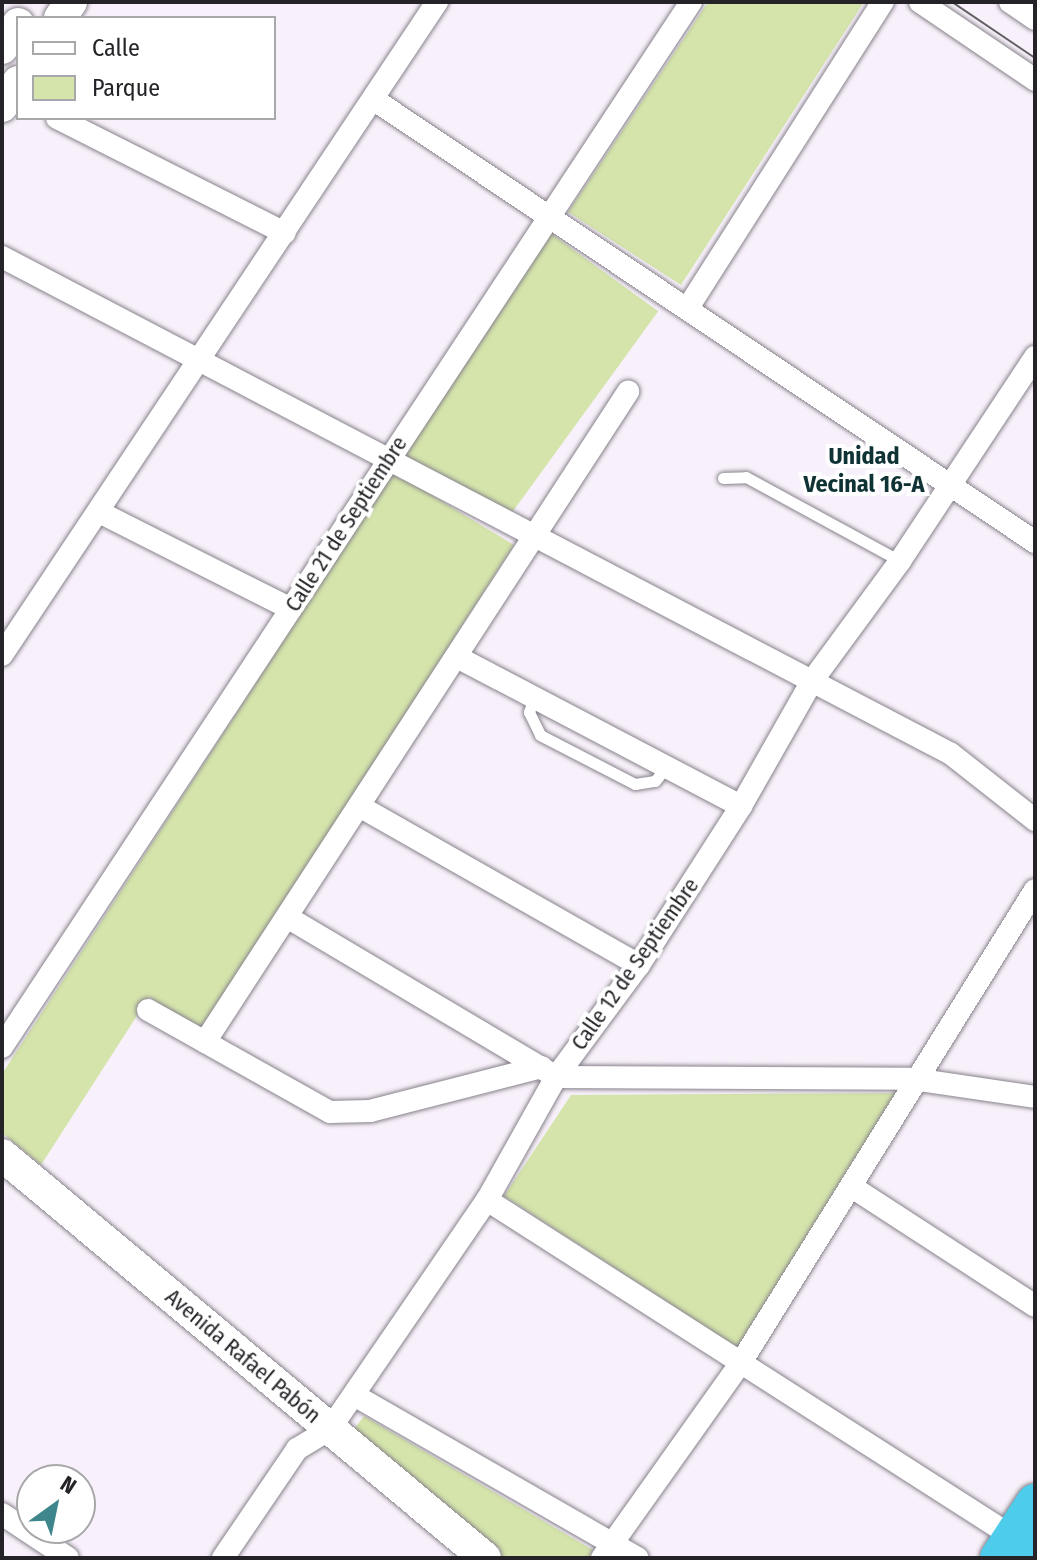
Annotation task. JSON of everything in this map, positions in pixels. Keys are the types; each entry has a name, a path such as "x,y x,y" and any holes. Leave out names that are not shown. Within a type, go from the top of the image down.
{"highway":[{"path":"1023,1552 1035,1503"}],"main road":[{"path":"2,48 16,27"},
{"name":"Avenida Rafael Pabón","path":"2,1155 321,1434 452,1558"},
{"name":"Avenida Rafael Pabón","path":"2,1183 321,1434 485,1558"}],"street":[{"path":"2,655 201,361 437,2"},
{"name":"Calle 21 de Septiembre","path":"2,1047 691,2"},
{"path":"689,306 883,2"},
{"path":"920,2 1035,80"},
{"path":"1010,2 1035,19"},
{"path":"373,99 689,306 949,487 1035,542"},
{"path":"61,120 285,233"},
{"path":"2,257 951,754 1035,820"},
{"name":"Calle 12 de Septiembre","path":"223,1558 297,1449 321,1434 354,1395 487,1200 548,1072 639,965 741,806 812,681 900,561 1035,357"},
{"path":"205,1042 628,392"},
{"path":"99,512 291,609"},
{"path":"457,657 741,806"},
{"path":"359,806 639,965"},
{"path":"607,1550 740,1364 852,1187 913,1079 1035,890"},
{"path":"287,917 548,1072"},
{"path":"148,1010 330,1112 370,1111 548,1072 913,1079 1035,1097"},
{"path":"852,1187 1035,1306"},
{"path":"487,1200 1023,1552"},
{"path":"354,1395 607,1550 638,1558"},
{"path":"2,1514 68,1558"}],"lane":[{"path":"723,478 746,477 900,561"},
{"path":"534,698 529,712 540,735 635,784 655,781 666,767"}],"green space":[{"path":"708,2 864,2 681,285 568,212"},
{"path":"549,232 658,311 501,527 392,448"},
{"path":"393,472 514,545 201,1031 149,997 41,1165 2,1133 2,1074"},
{"path":"903,1093 738,1348 504,1196 571,1095"},
{"path":"364,1416 593,1550 589,1558 503,1558 351,1433"}],"tram line":[{"path":"952,2 1035,58"}],"district":[{"name":"Unidad Vecinal 16-A","path":"864,471"}]}
